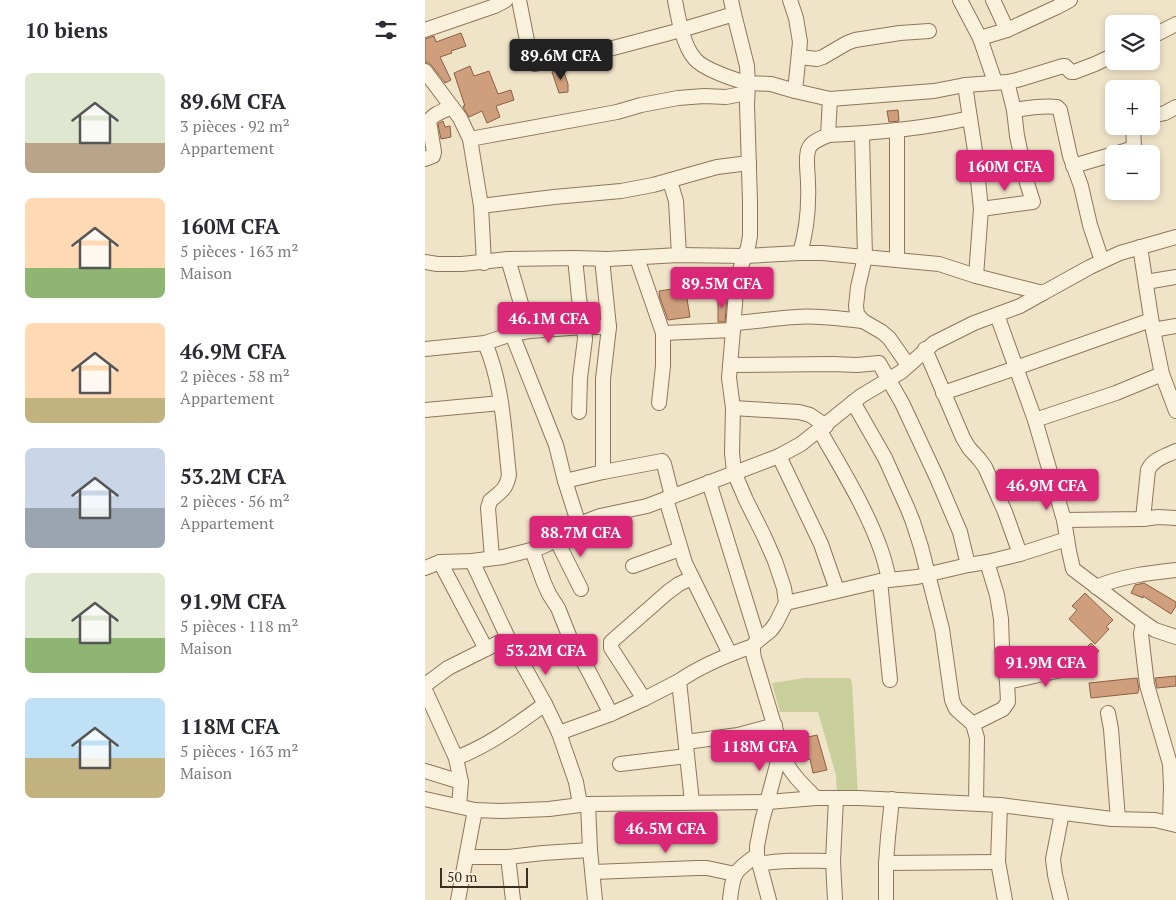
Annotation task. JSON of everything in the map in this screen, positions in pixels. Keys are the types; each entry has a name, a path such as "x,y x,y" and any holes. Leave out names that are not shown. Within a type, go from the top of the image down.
{"street":[{"path":"425,30 495,6 506,0"},
{"path":"519,0 531,61 535,64 580,53 613,48 734,14"},
{"path":"675,0 681,30 691,54 697,62 736,80 748,88"},
{"path":"559,733 611,714 644,699 705,665 756,643 771,630 786,603 784,588 775,561 734,472 732,453 733,408 729,378 737,278 748,247 750,202 747,66 731,0"},
{"path":"960,0 1014,110 1017,136 1028,188 1033,202 981,209"},
{"path":"993,0 1007,30"},
{"path":"795,1 800,42 795,91"},
{"path":"980,38 1007,30 1066,1"},
{"path":"1160,32 1176,24"},
{"path":"799,57 817,59 855,40 900,33 929,31"},
{"path":"470,140 617,112 678,98 725,96 748,88 771,84 830,100 934,91 965,85 1001,82 1025,78 1063,66 1074,72 1105,60"},
{"path":"425,71 460,118 470,140 481,206 484,262"},
{"path":"965,85 981,209 976,276"},
{"path":"828,136 830,100"},
{"path":"1014,110 1052,106 1058,108 1061,112 1073,166 1081,186 1090,225 1102,261"},
{"path":"425,160 433,156 434,152 429,121 437,114 452,107"},
{"path":"1160,114 1176,107"},
{"path":"800,253 805,236 807,211 807,154 809,147 815,141 828,136 897,131 970,118"},
{"path":"897,131 897,260"},
{"path":"863,134 865,257 858,287 857,314 863,321 889,338 908,365"},
{"path":"1073,166 1105,157"},
{"path":"481,206 653,186 717,167 749,163"},
{"path":"670,181 677,201 679,255"},
{"path":"425,568 440,562 493,558 532,550 556,540 579,525 600,516 647,506 779,456 801,444 853,402 901,372 925,349 953,332 1019,306 1120,253 1176,237"},
{"path":"1140,247 1162,374 1176,411"},
{"path":"425,262 462,264 508,259 601,259 679,255 745,256 822,253 939,264 976,276 1043,293"},
{"path":"575,258 584,327 579,412"},
{"path":"637,258 663,333 663,366 659,403"},
{"path":"508,259 529,331"},
{"path":"601,259 609,327 603,380 603,472"},
{"path":"1146,282 1176,277"},
{"path":"997,315 1035,420 1065,520 1073,569 1155,630 1176,637"},
{"path":"663,333 733,326 797,316 863,321"},
{"path":"943,393 1152,325 1176,326"},
{"path":"425,348 485,343 512,334 529,331 609,327"},
{"path":"512,334 555,445 579,525"},
{"path":"485,343 496,376 501,403 509,475 505,488 490,501 488,508 493,558"},
{"path":"925,349 963,438 985,467 1005,512 1020,554"},
{"path":"730,365 832,364 857,366 876,362 881,364 902,403 943,493 960,532 969,565"},
{"path":"1035,420 1116,393 1162,374"},
{"path":"853,402 885,458 907,507 921,547 942,629 952,700 956,709 973,724 977,738 976,803"},
{"path":"425,410 501,403"},
{"path":"733,408 799,412 810,415 823,428 863,507 882,553 885,580 889,680"},
{"path":"1143,519 1148,470 1157,460 1176,451"},
{"path":"779,456 821,544 837,590"},
{"path":"565,481 662,461 680,549 692,578 730,654"},
{"path":"709,482 756,643 753,652 754,658 775,724 781,750 797,780 816,798"},
{"path":"1065,520 1176,518"},
{"path":"786,603 885,580 917,577 987,562 1067,539"},
{"path":"556,540 581,589"},
{"path":"633,566 680,549"},
{"path":"532,550 544,583 572,643 611,714"},
{"path":"472,560 508,638 559,733 584,804 595,900"},
{"path":"440,562 486,650"},
{"path":"973,724 1003,709 1008,702 1001,619 987,562"},
{"path":"1096,587 1135,575 1176,570"},
{"path":"644,699 611,648 611,642 668,592 692,578"},
{"path":"425,799 475,810 523,811 584,804 768,802 816,798 892,799 1000,805 1173,824 1170,764 1147,685 1141,634 1143,622"},
{"path":"425,685 449,668 508,638"},
{"path":"1007,682 1079,666"},
{"path":"679,681 692,802"},
{"path":"425,690 456,758 461,782 459,806"},
{"path":"456,758 475,751 502,735 545,704"},
{"path":"1108,713 1118,819"},
{"path":"620,764 686,749 775,724"},
{"path":"769,900 758,859 757,846 781,750"},
{"path":"425,771 461,782"},
{"path":"835,798 833,861 835,900"},
{"path":"886,900 886,863 892,799"},
{"path":"1000,805 998,862 1005,900"},
{"path":"458,900 475,810"},
{"path":"1061,900 1053,859 1062,812"},
{"path":"467,857 508,857 590,850"},
{"path":"508,857 513,900"},
{"path":"730,900 732,881 739,868 758,859 772,861 833,861"},
{"path":"886,863 998,862"},
{"path":"593,872 707,868 735,874"}],"green space":[{"path":"804,678 850,678 852,683 858,796 837,796 836,775 818,712 780,712 772,683"}],"building":[{"path":"461,33 466,46 440,57 451,80 445,83 432,66 425,62 425,39 434,36 436,42"},
{"path":"544,42 546,52 539,54 536,43"},
{"path":"470,66 474,76 489,71 498,94 511,90 514,100 496,106 500,117 487,123 482,111 469,117 463,106 465,106 454,73"},
{"path":"563,69 568,84 568,92 559,93 552,72"},
{"path":"898,110 899,121 889,122 887,111"},
{"path":"443,121 445,127 450,126 451,137 441,139 438,124"},
{"path":"726,282 726,292 699,292 698,283"},
{"path":"685,287 690,317 668,320 659,291"},
{"path":"718,297 727,297 725,322 718,322"},
{"path":"1144,583 1176,602 1176,606 1171,614 1143,596 1143,598 1131,593 1135,585"},
{"path":"1085,593 1113,620 1106,627 1109,629 1095,644 1069,619 1077,610 1072,606"},
{"path":"1091,643 1099,651 1088,663 1079,655"},
{"path":"1176,676 1176,686 1157,688 1155,678"},
{"path":"1137,678 1138,693 1091,698 1089,683"},
{"path":"817,735 827,770 813,773 810,759 799,761 795,749 806,746 804,738"}]}
